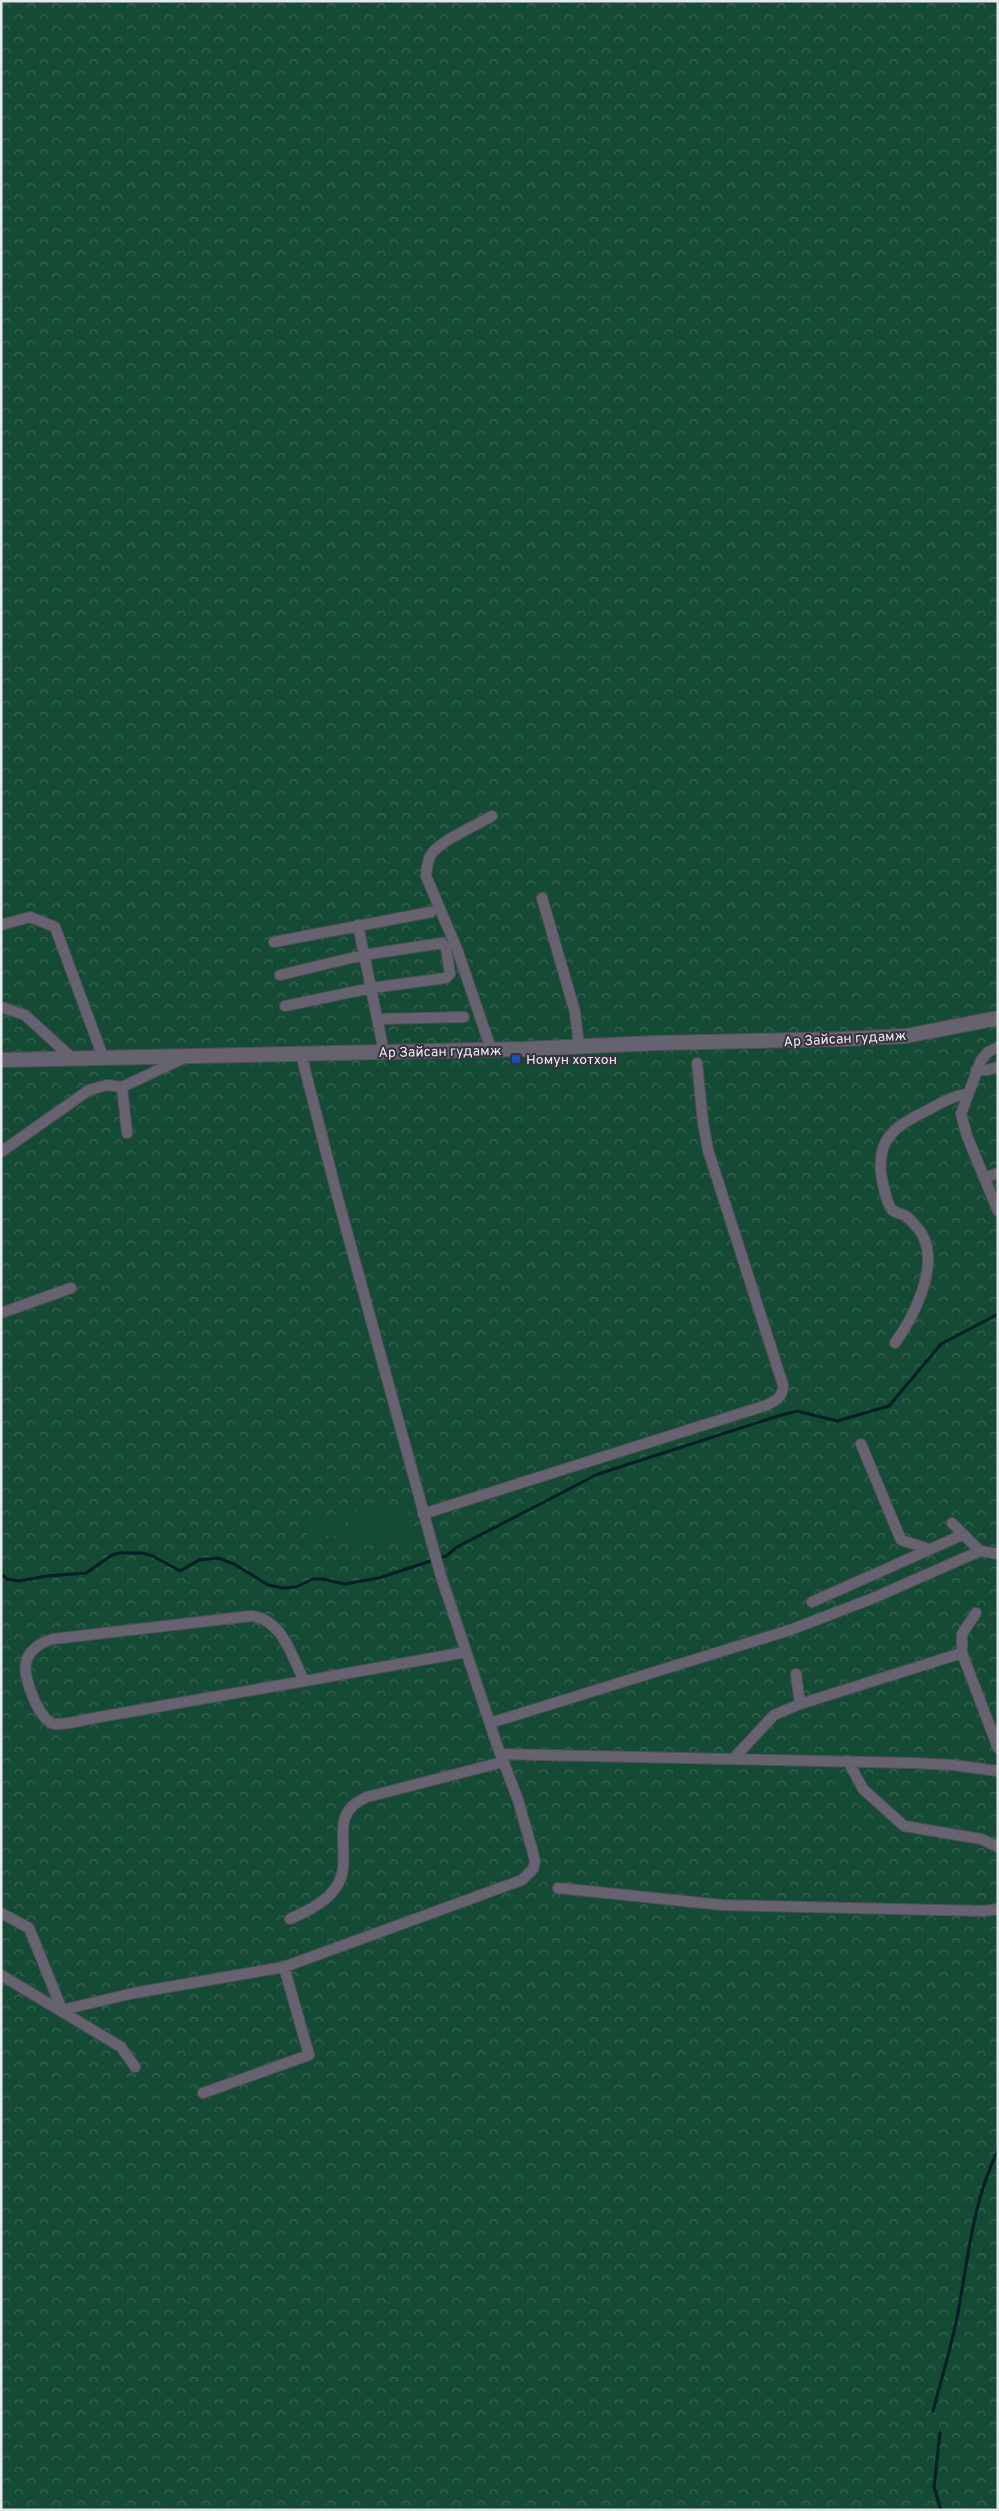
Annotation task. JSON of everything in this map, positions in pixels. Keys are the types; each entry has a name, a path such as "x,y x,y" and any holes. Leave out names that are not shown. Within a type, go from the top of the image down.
{"street":[{"path":"491,1050 457,949 426,876 427,864 431,854 440,846 492,816"},
{"path":"542,898 574,1012 579,1046"},
{"path":"274,942 431,912"},
{"path":"1,925 30,917 55,927 103,1057"},
{"path":"358,925 384,1052"},
{"path":"280,975 364,955 442,943 446,948 449,976 371,988 285,1006"},
{"path":"1,1007 25,1015 73,1059"},
{"path":"377,1019 464,1017"},
{"name":"Ар Зайсан гудамж","path":"1,1060 491,1050 895,1036 998,1018"},
{"path":"998,1046 984,1055 976,1070 962,1107 961,1119 998,1211"},
{"path":"62,2010 134,1993 284,1967 528,1877 535,1861 518,1800 440,1574 338,1199 301,1054"},
{"path":"1,1152 89,1090 107,1085 122,1087 189,1056"},
{"path":"423,1514 767,1405 779,1398 783,1392 783,1385 708,1150 697,1063"},
{"path":"976,1070 998,1067"},
{"path":"122,1087 127,1133"},
{"path":"895,1342 906,1328 923,1291 928,1260 923,1236 906,1217 892,1210 888,1202 882,1184 879,1157 881,1149 888,1137 905,1123 957,1095 967,1094"},
{"path":"984,1178 998,1173"},
{"path":"1,1313 71,1288"},
{"path":"861,1444 901,1540 928,1549"},
{"path":"952,1523 980,1551 998,1554"},
{"path":"812,1602 962,1535"},
{"path":"490,1722 790,1630 871,1600 980,1551"},
{"path":"976,1612 962,1634 962,1654 998,1748"},
{"path":"304,1681 278,1630 262,1618 251,1616 53,1639 42,1643 33,1650 27,1658 25,1668 28,1684 42,1713 48,1721 55,1724 304,1681 466,1652"},
{"path":"734,1758 774,1715 800,1704 962,1654"},
{"path":"796,1674 800,1704"},
{"path":"290,1919 312,1908 334,1890 341,1876 345,1813 355,1802 502,1758 734,1758 953,1765 998,1771"},
{"path":"848,1761 863,1789 904,1826 981,1839 998,1847"},
{"path":"558,1888 722,1905 984,1911 998,1908"},
{"path":"1,1913 29,1928 62,2010"},
{"path":"203,2093 309,2055 284,1967"},
{"path":"1,1975 121,2047 135,2066"}],"green space":[{"path":"1,1 998,1 998,2510 1,2510"},
{"path":"408,1506 412,1540 353,1547 349,1512"},
{"path":"345,1514 347,1534 307,1538 306,1517"}],"waterway":[{"path":"1,1574 7,1579 19,1581 47,1576 86,1573 112,1555 119,1553 142,1553 153,1556 180,1571 199,1560 218,1558 234,1564 268,1585 283,1588 296,1587 313,1579 323,1579 344,1584 379,1578 446,1556 457,1547 598,1474 797,1411 837,1421 889,1406 941,1344 998,1314"},
{"path":"933,2411 954,2333 977,2208 998,2150"},
{"path":"940,2433 934,2487 941,2510"}],"place":[{"name":"Номун хотхон","path":"516,1059"}]}
